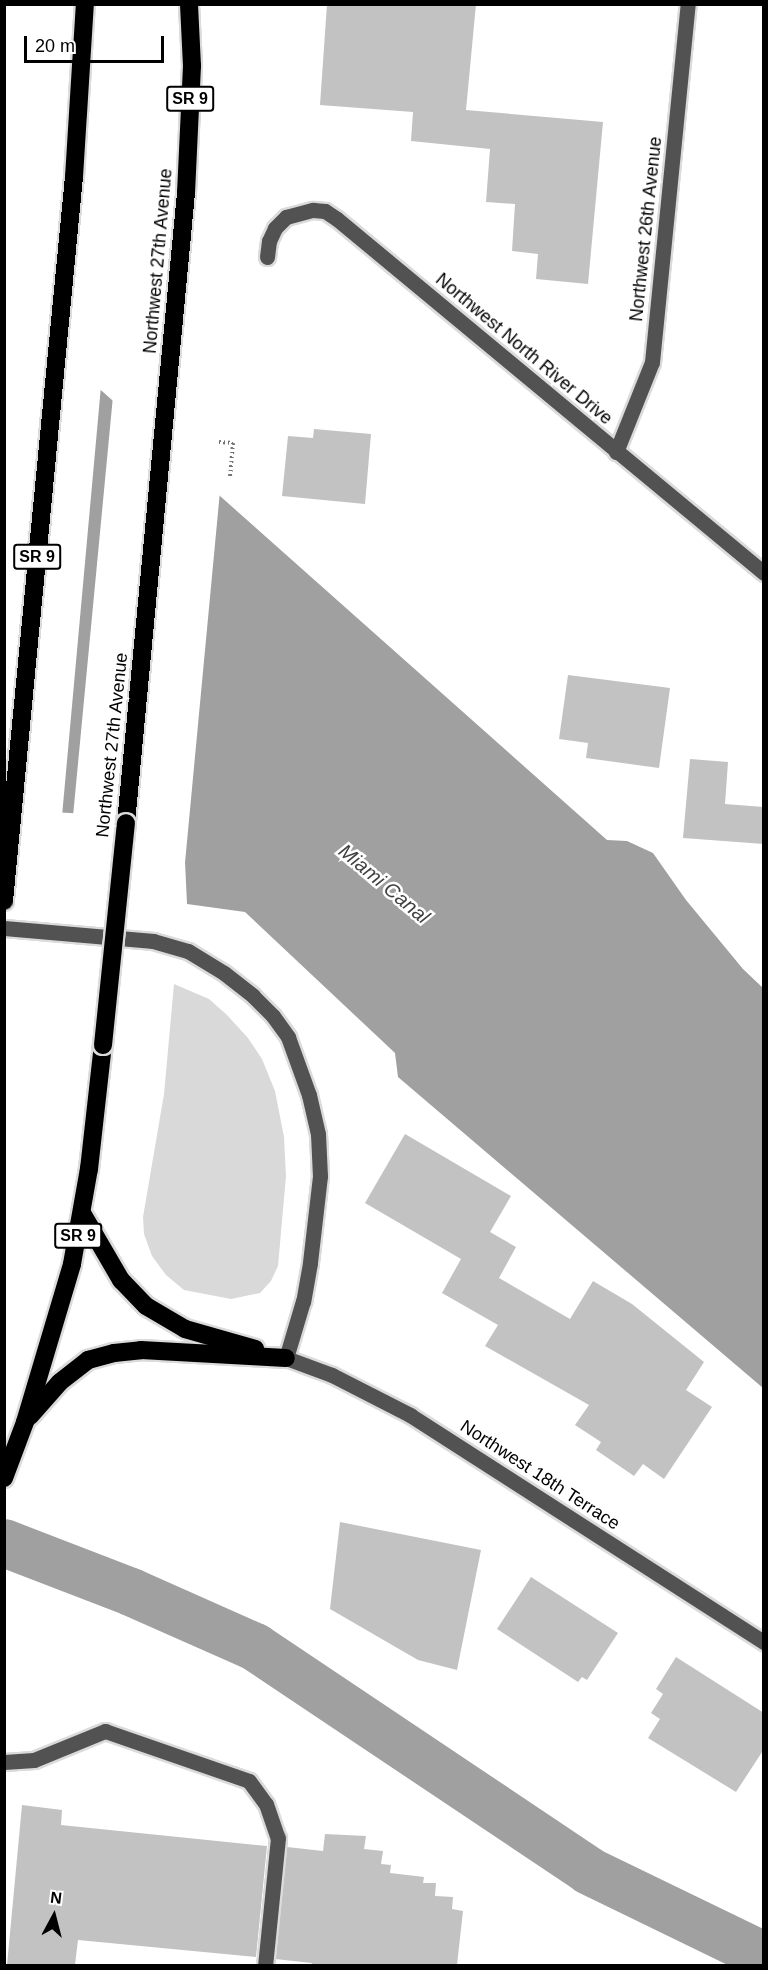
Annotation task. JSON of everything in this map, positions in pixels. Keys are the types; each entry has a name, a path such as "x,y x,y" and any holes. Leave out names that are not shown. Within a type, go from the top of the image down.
{"highway":[{"name":"SR 9","path":"4,901 74,177 85,4"},
{"name":"Northwest 27th Avenue","path":"4,1478 58,1320 82,1214 103,1045 186,194 192,66 189,4"},
{"path":"82,1214 121,1280 146,1306 185,1329 286,1358"},
{"path":"25,1422 60,1382 88,1360 114,1353 141,1350 286,1358"}],"street":[{"name":"Northwest 26th Avenue","path":"616,452 652,362 688,4"},
{"name":"Northwest North River Drive","path":"267,257 269,241 275,228 286,217 300,211 325,211 764,573"},
{"path":"4,928 153,941 188,951 224,973 253,996 273,1016 288,1037 309,1095 318,1134 320,1176 310,1263 303,1301 286,1358"},
{"name":"Northwest 18th Terrace","path":"286,1358 332,1375 410,1415 764,1642"},
{"path":"4,1762 34,1760 105,1731 249,1781 266,1804 278,1838 265,1965"}],"path":[{"path":"219,442 233,443 230,477"}],"shaded area":[{"path":"174,984 209,999 227,1015 248,1038 262,1059 275,1091 284,1137 286,1176 278,1266 271,1281 260,1293 231,1299 184,1290 166,1275 152,1256 144,1234 143,1217 164,1094"}],"water":[{"name":"Miami Canal","path":"4,304 607,840 627,841 653,853 686,900 743,969 763,988 763,1388 398,1077 395,1053 245,912 187,904 183,820 5,809"}],"pier":[{"path":"4,301 101,386 62,816 4,812"},
{"path":"113,396 220,491 183,884 180,822 73,816"}],"building":[{"path":"327,4 476,4 466,110 603,122 588,284 536,279 538,254 512,251 515,204 486,202 490,149 411,141 413,112 320,105"},
{"path":"314,429 371,434 365,504 282,496 288,436 313,438"},
{"path":"568,675 670,688 659,768 586,758 588,743 559,739"},
{"path":"690,759 728,762 725,804 764,807 764,844 683,838"},
{"path":"405,1134 511,1196 490,1232 516,1247 499,1278 570,1319 593,1281 632,1304 704,1362 686,1390 712,1407 664,1479 643,1464 634,1476 596,1450 601,1442 575,1425 589,1405 485,1346 498,1325 442,1293 461,1259 365,1203"},
{"path":"340,1522 481,1550 457,1670 418,1660 330,1609"},
{"path":"531,1577 618,1633 587,1680 582,1677 578,1682 497,1629"},
{"path":"676,1657 764,1713 764,1749 736,1792 648,1738 660,1719 651,1713 663,1694 656,1689"},
{"path":"22,1805 62,1810 61,1825 267,1846 256,1957 78,1940 75,1965 7,1965"},
{"path":"325,1834 366,1836 364,1849 383,1851 381,1864 391,1865 390,1873 424,1877 423,1883 436,1883 435,1896 453,1897 452,1909 463,1911 457,1965 311,1965 312,1963 275,1959 287,1847 323,1851"}],"waterway":[{"path":"4,1543 131,1592 255,1647 589,1871 764,1956"}]}
